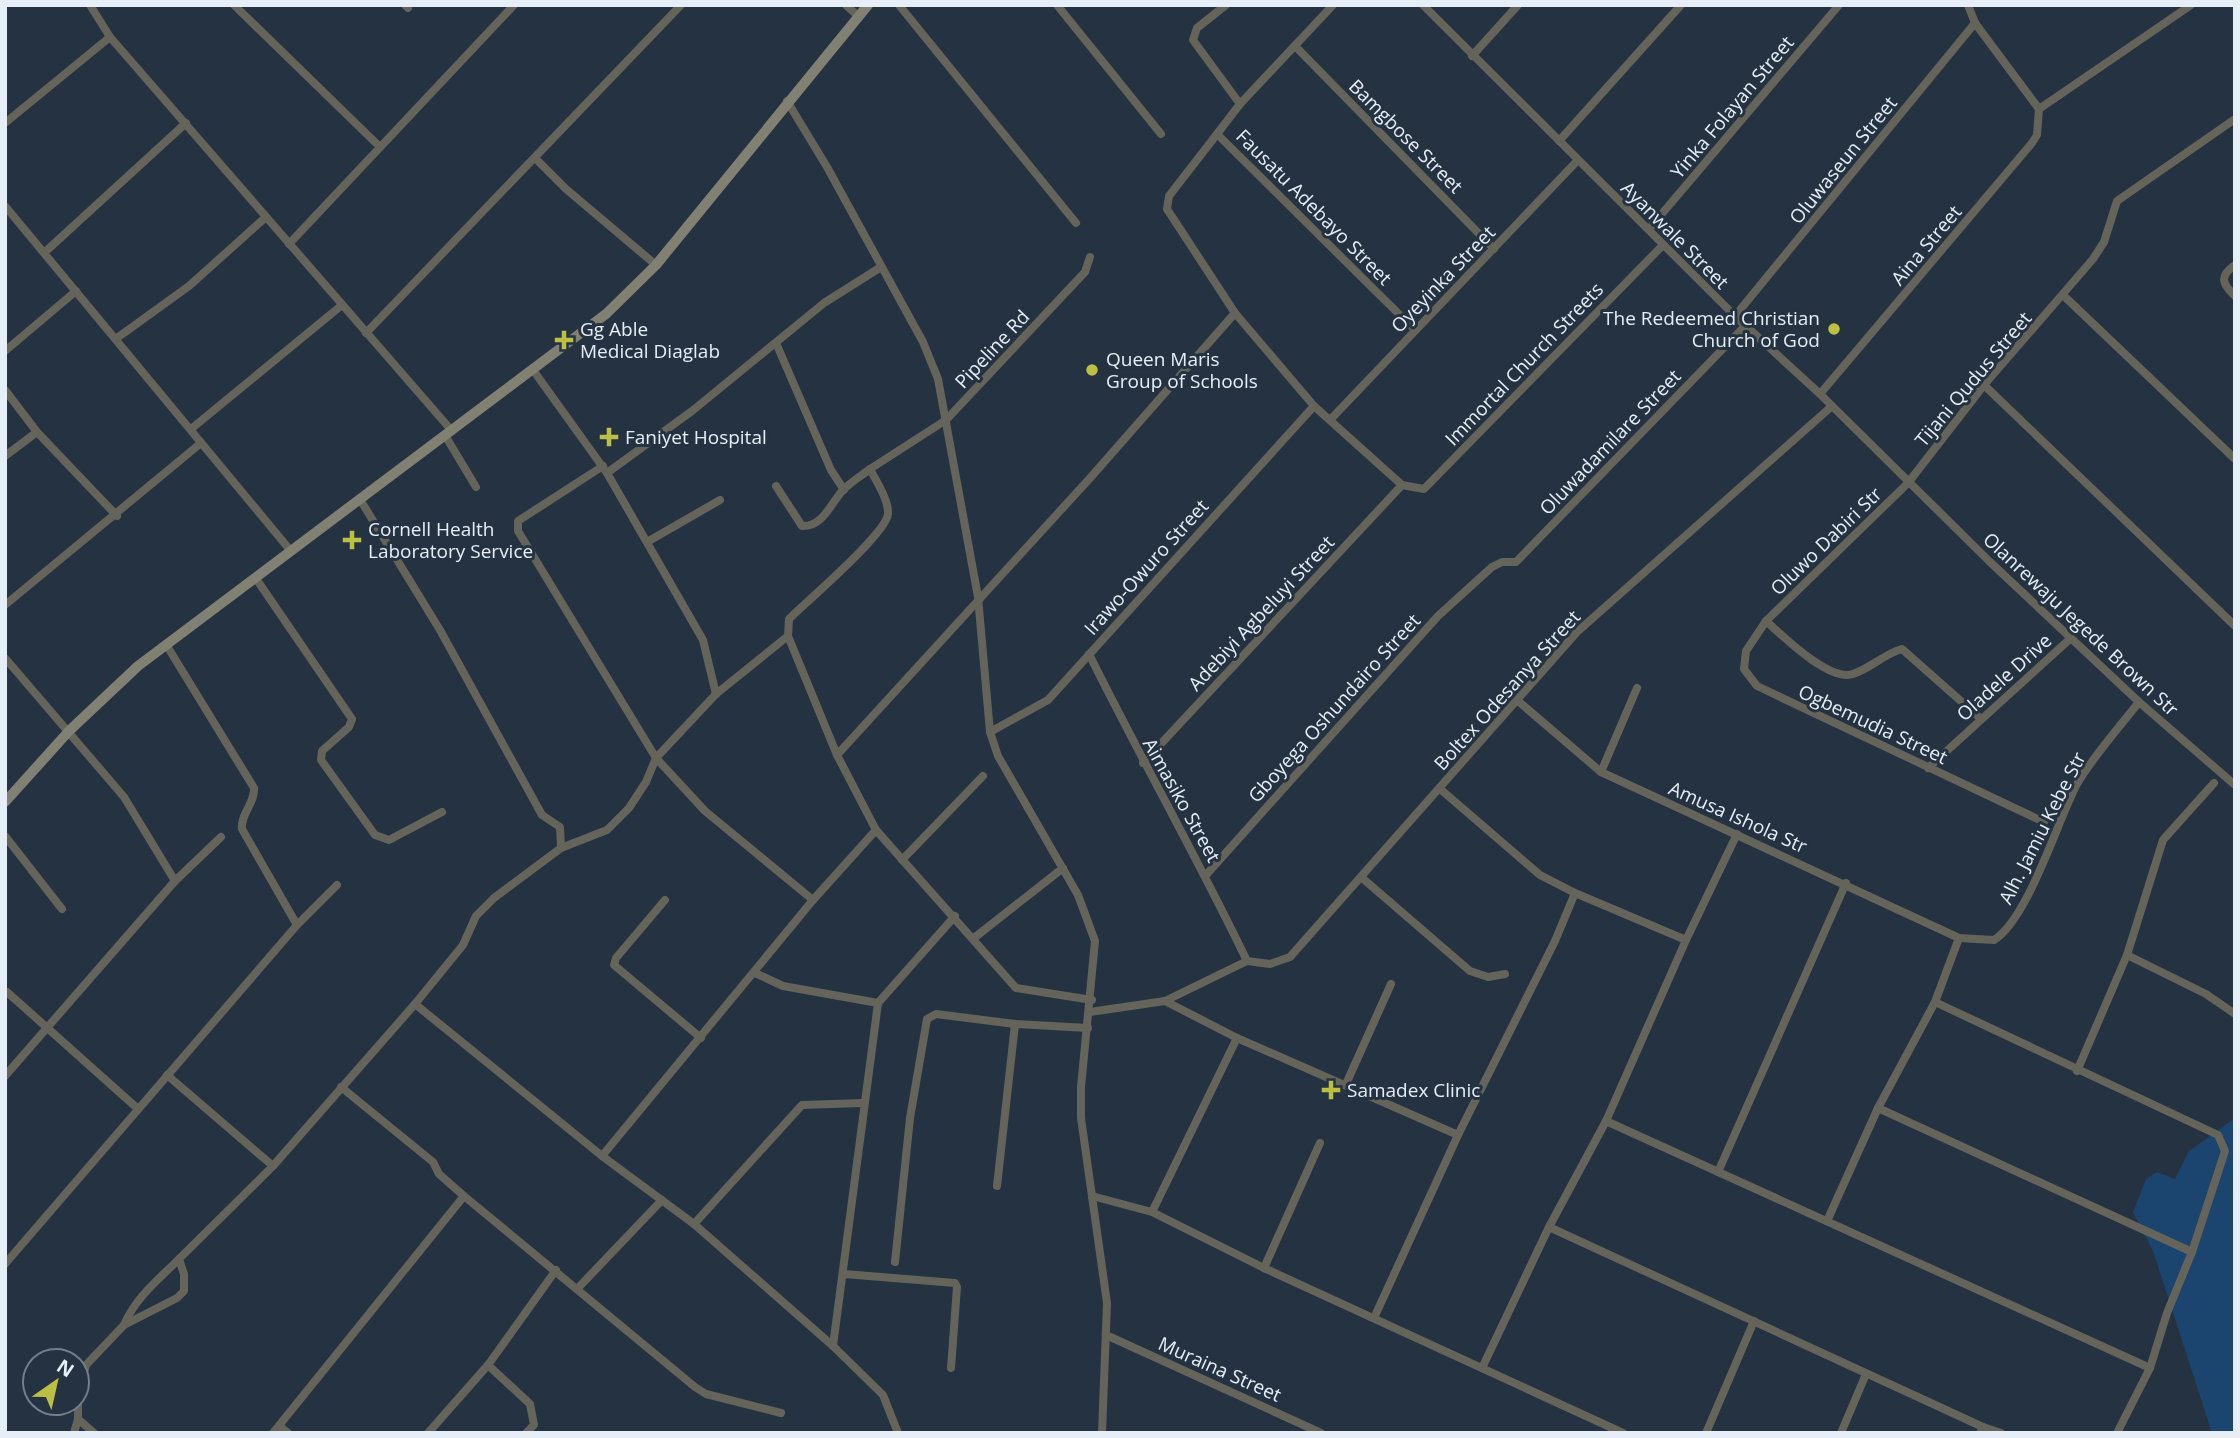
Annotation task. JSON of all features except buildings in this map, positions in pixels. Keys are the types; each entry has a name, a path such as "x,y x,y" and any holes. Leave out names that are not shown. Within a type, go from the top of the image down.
{"main road":[{"path":"5,802 69,731 138,667 257,580 290,550 361,501 606,314 656,265 868,5"}],"street":[{"path":"90,5 110,37 366,333 449,434 477,487"},
{"path":"234,5 380,147"},
{"path":"289,244 514,5"},
{"path":"366,333 537,159 681,5"},
{"path":"846,5 859,17"},
{"path":"900,5 1076,223"},
{"path":"1056,5 1161,134"},
{"path":"1226,5 1197,28 1193,40 1240,104"},
{"name":"Fausatu Adebayo Street","path":"1333,5 1240,104 1217,134 1415,330"},
{"name":"Ayanwale Street","path":"1423,5 1745,326 1820,394 1908,483"},
{"path":"1472,56 1518,5"},
{"path":"1559,141 1681,5"},
{"name":"Yinka Folayan Street","path":"1648,229 1839,5"},
{"path":"1972,6 1975,23 2039,109 2191,5"},
{"name":"Oluwaseun Street","path":"1735,316 1975,23"},
{"path":"5,123 110,37"},
{"name":"Bamgbose Street","path":"1295,46 1494,248"},
{"path":"787,102 827,167 923,342 938,379 978,597 990,732 998,756 1089,918 1095,941 1092,1000 1081,1087 1081,1118 1107,1303 1102,1433"},
{"name":"Aina Street","path":"1820,394 2032,144 2037,135 2039,109"},
{"name":"Tijani Qudus Street","path":"1908,483 1984,385 2064,296 2104,243 2117,201 2235,119"},
{"path":"45,252 186,123"},
{"path":"1217,134 1169,196 1167,209 1235,313 1314,406 1402,485"},
{"path":"537,159 566,189 656,265"},
{"name":"Oyeyinka Street","path":"1330,420 1578,160"},
{"path":"5,206 290,550"},
{"path":"117,338 189,286 265,216"},
{"name":"Immortal Church Streets","path":"1402,485 1415,490 1424,489 1663,245"},
{"name":"Pipeline Rd","path":"776,485 802,526 815,523 844,490 870,469 946,420 1085,272 1090,257"},
{"path":"2235,265 2226,271 2223,279 2224,285 2235,296"},
{"path":"813,900 705,811 656,758 516,527 518,520 605,470 776,343 824,303 881,267"},
{"path":"5,351 76,291"},
{"path":"2064,296 2235,459"},
{"path":"191,429 342,305"},
{"path":"837,755 978,597 1091,477 1235,313"},
{"name":"Oluwadamilare Street","path":"1492,567 1502,562 1516,562 1745,326"},
{"path":"776,343 831,470 844,490"},
{"path":"533,370 605,470 703,640 716,694"},
{"path":"1984,385 2235,626"},
{"path":"5,390 37,432 117,516"},
{"name":"Irawo-Owuro Street","path":"990,732 1048,700 1314,406"},
{"name":"Boltex Odesanya Street","path":"1247,961 1270,964 1290,957 1577,632 1832,406"},
{"path":"5,456 37,432"},
{"path":"5,605 117,516 201,443"},
{"path":"870,469 887,508 886,523 846,566 789,619 788,636 837,755 876,830 1020,991 1092,1000"},
{"name":"Oluwo Dabiri Str","path":"1766,621 1908,483"},
{"name":"Olanrewaju Jegede Brown Str","path":"1908,483 2139,702 2235,785"},
{"name":"Adebiyi Agbeluyi Street","path":"1143,763 1402,485"},
{"path":"647,542 720,500"},
{"path":"361,501 440,630 542,815 560,827 561,848"},
{"name":"Gboyega Oshundairo Street","path":"1206,875 1438,617 1492,567"},
{"path":"257,580 352,719 349,727 322,751 321,760 375,835 389,840 442,812"},
{"path":"1766,621 1810,659 1844,675 1854,674 1902,649 1980,718"},
{"name":"Ogbemudia Street","path":"1766,621 1746,652 1744,662 1748,677 1757,686 2044,822"},
{"path":"124,1325 131,1308 155,1280 180,1259 273,1166 415,1004 463,945 476,916 494,898 561,848 607,830 629,808 646,782 656,758 716,694 788,636"},
{"name":"Oladele Drive","path":"1928,768 2071,638"},
{"path":"167,646 254,788 253,799 241,823 242,829 297,925"},
{"name":"Aimasiko Street","path":"1089,654 1143,763 1206,875 1247,961"},
{"path":"5,658 124,797 175,881"},
{"path":"1601,772 1637,688"},
{"name":"Amusa Ishola Str","path":"1518,701 1601,772 1846,883 1959,938"},
{"name":"Alh. Jamiu Kebe Str","path":"1959,938 1994,940 2009,927 2031,887 2078,784 2093,760 2139,702"},
{"path":"902,860 983,776"},
{"path":"2077,1070 2127,956 2163,841 2214,783"},
{"path":"1439,788 1540,875 1575,893 1686,940"},
{"path":"602,1156 813,900 876,830"},
{"path":"1482,1368 1549,1227 1606,1121 1686,940 1737,834"},
{"path":"5,836 62,909"},
{"path":"5,1076 175,881 221,837"},
{"path":"974,938 1063,868"},
{"path":"1361,877 1470,971 1488,977 1505,974"},
{"path":"1718,1172 1846,883"},
{"path":"5,1264 297,925 337,885"},
{"path":"1374,1318 1458,1135 1555,941 1575,893"},
{"path":"665,900 616,958 614,965 701,1038"},
{"path":"833,1346 844,1274 862,1103 877,1003 955,916"},
{"path":"1827,1221 1878,1108 1935,1002 1959,938"},
{"path":"2127,956 2206,994 2235,1014"},
{"path":"1090,1012 1165,1001 1247,961"},
{"path":"755,973 783,986 877,1003"},
{"path":"1346,1084 1391,984"},
{"path":"7,992 137,1108"},
{"path":"1165,1001 1237,1038 1458,1135"},
{"path":"1935,1002 2211,1131 2223,1141 2225,1150 2217,1178 2150,1368 2117,1433"},
{"path":"415,1004 602,1156 694,1224 833,1346 883,1395 898,1433"},
{"path":"895,1262 910,1118 927,1019 936,1014 1016,1024 1088,1028"},
{"path":"997,1186 1016,1024"},
{"path":"1152,1212 1237,1038"},
{"path":"167,1075 273,1166"},
{"path":"341,1087 433,1162 439,1174 464,1196 695,1387 706,1394 781,1412"},
{"path":"694,1224 802,1105 862,1103"},
{"path":"1878,1108 2192,1252"},
{"path":"1606,1121 2150,1368"},
{"path":"1264,1268 1320,1143"},
{"path":"288,1433 276,1429 464,1196"},
{"path":"1092,1196 1152,1212 1264,1268 1623,1433"},
{"path":"578,1288 662,1200"},
{"path":"1549,1227 1754,1321 1981,1430 2001,1433"},
{"path":"74,1433 78,1419 78,1396 86,1365 124,1325 177,1298 184,1291 184,1274 180,1259"},
{"path":"428,1433 488,1365 556,1270"},
{"path":"844,1274 955,1283 957,1287 951,1368"},
{"path":"1706,1433 1754,1321"},
{"name":"Muraina Street","path":"1106,1335 1321,1433"},
{"path":"488,1365 530,1404 534,1425 526,1433"},
{"path":"1841,1433 1866,1374"},
{"path":"78,1419 94,1433"}],"shaded area":[{"path":"2235,1118 2235,1433 2212,1433 2153,1251 2133,1212 2146,1179 2157,1172 2175,1179 2189,1151"}],"place":[{"name":"The Redeemed Christian Church of God","path":"1834,329"},
{"name":"Gg Able Medical Diaglab","path":"564,340"},
{"name":"Queen Maris Group of Schools","path":"1092,370"},
{"name":"Faniyet Hospital","path":"609,437"},
{"name":"Cornell Health Laboratory Service","path":"352,540"},
{"name":"Samadex Clinic","path":"1331,1090"}]}
